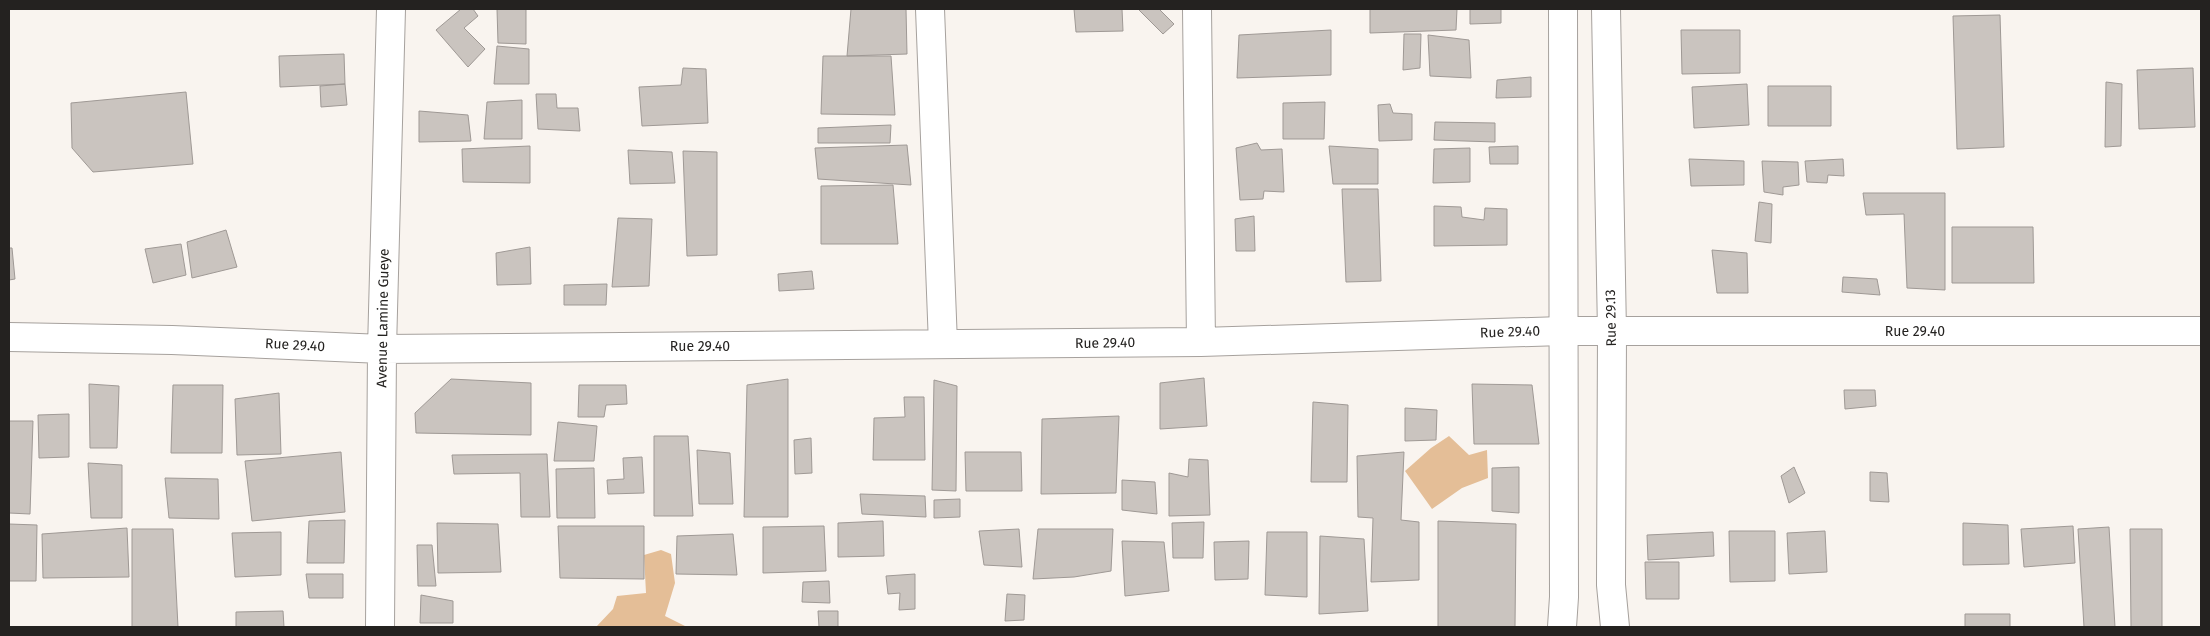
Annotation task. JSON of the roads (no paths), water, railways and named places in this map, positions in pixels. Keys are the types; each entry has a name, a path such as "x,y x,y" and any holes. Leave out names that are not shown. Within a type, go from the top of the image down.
{"street":[{"name":"Avenue Lamine Gueye","path":"380,627 382,349 391,9"},
{"path":"930,9 943,344"},
{"path":"1197,9 1201,342"},
{"path":"1562,627 1564,597 1562,331 1563,9"},
{"name":"Rue 29.13","path":"1606,9 1612,332 1611,585 1615,627"},
{"name":"Rue 29.40","path":"9,337 172,340 382,349 1201,342 1562,331 2201,331"}]}
